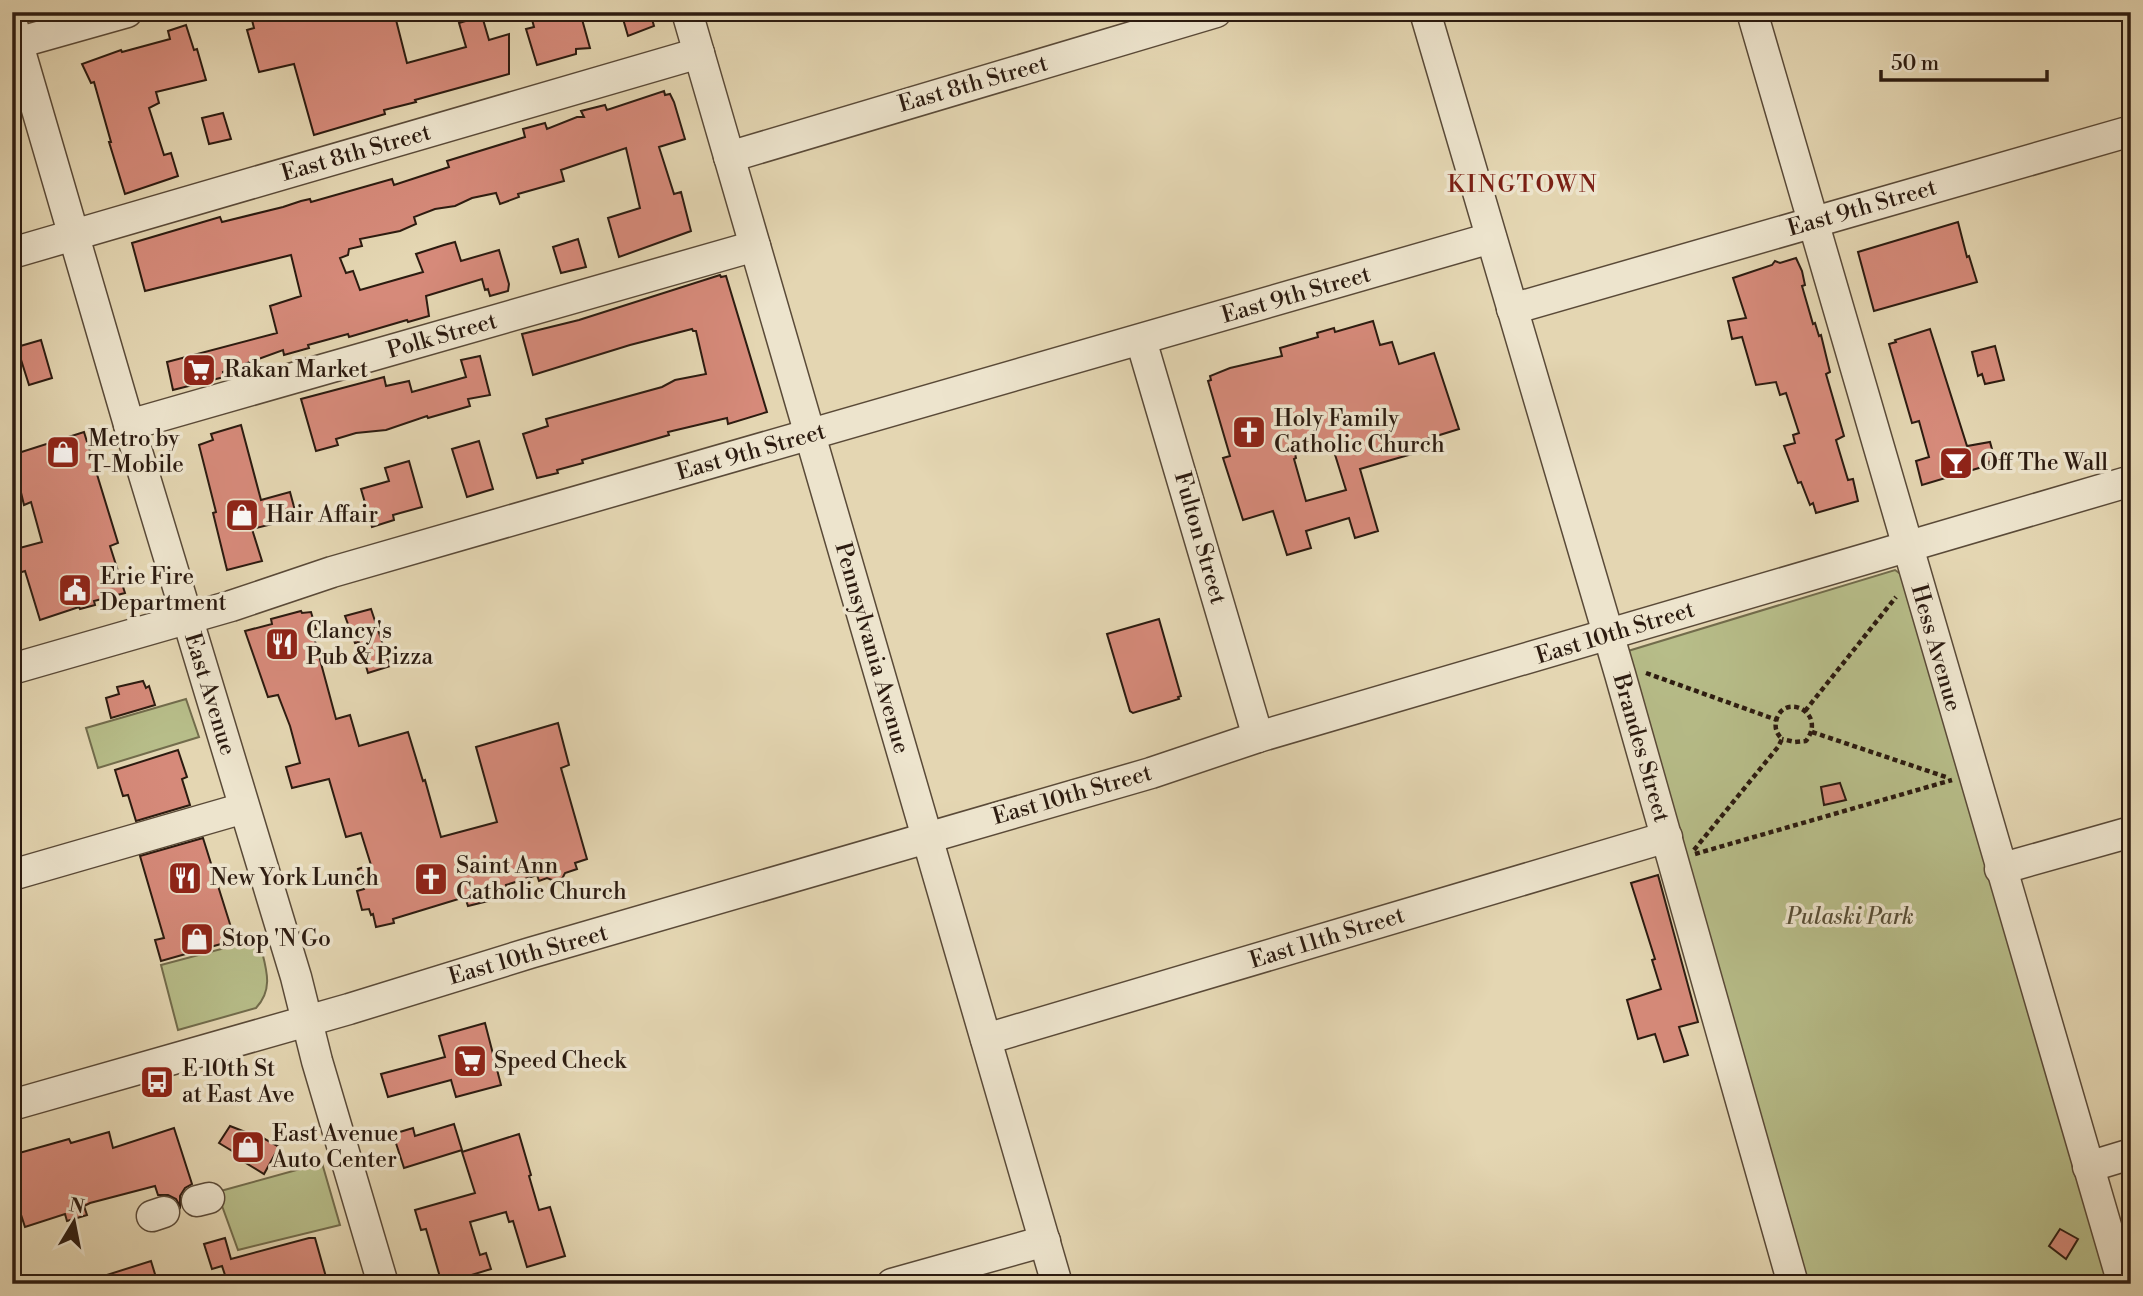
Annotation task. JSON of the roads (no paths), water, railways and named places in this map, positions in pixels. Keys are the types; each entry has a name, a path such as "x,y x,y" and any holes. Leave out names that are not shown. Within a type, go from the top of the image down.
{"street":[{"path":"15,34 127,12"},
{"name":"Pennsylvania Avenue","path":"687,12 1057,1284"},
{"name":"East 8th Street","path":"729,157 1216,12"},
{"name":"Hess Avenue","path":"1752,12 2123,1284"},
{"name":"Brandes Street","path":"1434,14 1491,238 1609,635 1793,1284"},
{"name":"East Avenue","path":"15,34 129,425 296,977 306,1021 383,1284"},
{"name":"East 8th Street","path":"12,253 699,53"},
{"name":"East 9th Street","path":"1513,309 2131,131"},
{"name":"East 9th Street","path":"12,669 187,619 332,572 1491,238"},
{"name":"Polk Street","path":"129,425 755,246"},
{"name":"Fulton Street","path":"1141,340 1258,737"},
{"name":"East 10th Street","path":"12,1105 1151,773 1258,737 2131,481"},
{"path":"12,876 244,808"},
{"path":"2000,869 2131,832"},
{"name":"East 11th Street","path":"986,1039 1667,837"},
{"path":"2088,1167 2131,1154"},
{"path":"892,1284 1045,1241"}],"place":[{"name":"Rakan Market","path":"199,370"},
{"name":"Holy Family Catholic Church","path":"1249,432"},
{"name":"Metro by T-Mobile","path":"63,452"},
{"name":"Off The Wall","path":"1956,463"},
{"name":"Hair Affair","path":"242,515"},
{"name":"Erie Fire Department","path":"75,590"},
{"name":"Clancy's Pub & Pizza","path":"282,644"},
{"name":"New York Lunch","path":"185,878"},
{"name":"Saint Ann Catholic Church","path":"431,879"},
{"name":"Stop 'N Go","path":"197,939"},
{"name":"Speed Check","path":"470,1061"},
{"name":"E 10th St at East Ave","path":"157,1082"},
{"name":"East Avenue Auto Center","path":"248,1147"}],"district":[{"name":"KINGTOWN","path":"1523,185"}],"park label":[{"name":"Pulaski Park","path":"1850,917"}]}
